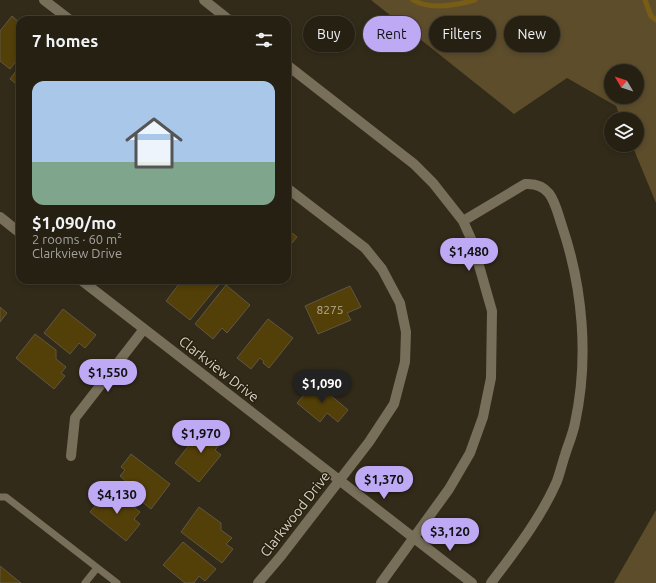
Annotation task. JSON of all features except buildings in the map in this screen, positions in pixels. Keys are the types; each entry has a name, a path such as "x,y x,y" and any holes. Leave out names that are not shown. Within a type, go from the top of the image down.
{"street":[{"path":"44,0 65,16"},
{"path":"204,0 224,16"},
{"path":"291,68 414,164 434,183 463,221 472,241 492,311 491,378 483,417 470,453 449,489 381,583"},
{"path":"463,221 525,184 535,183 545,188 554,202 566,236 580,302 581,375 575,423 559,474 527,534 491,583"},
{"name":"Clarkwood Drive","path":"258,583 281,556 369,442 394,404 404,362 406,332 400,303 382,269 365,248 291,191"},
{"path":"0,217 16,230"},
{"name":"Clarkview Drive","path":"86,284 472,583"},
{"path":"71,456 75,418 144,329"}],"lane":[{"path":"0,497 6,497 117,583"},
{"path":"85,583 97,568"}],"shaded area":[{"path":"371,0 656,0 656,203 635,152 644,152 644,112 618,112 616,106 612,104 644,104 644,64 604,64 604,99 567,78 514,114 436,52 496,52 496,16 429,16 429,46 421,40 421,16 391,16"},
{"path":"656,510 656,583 614,583"}],"waterway":[{"path":"413,0 435,6 460,4 475,0"},
{"path":"645,0 651,16 656,20"}]}
